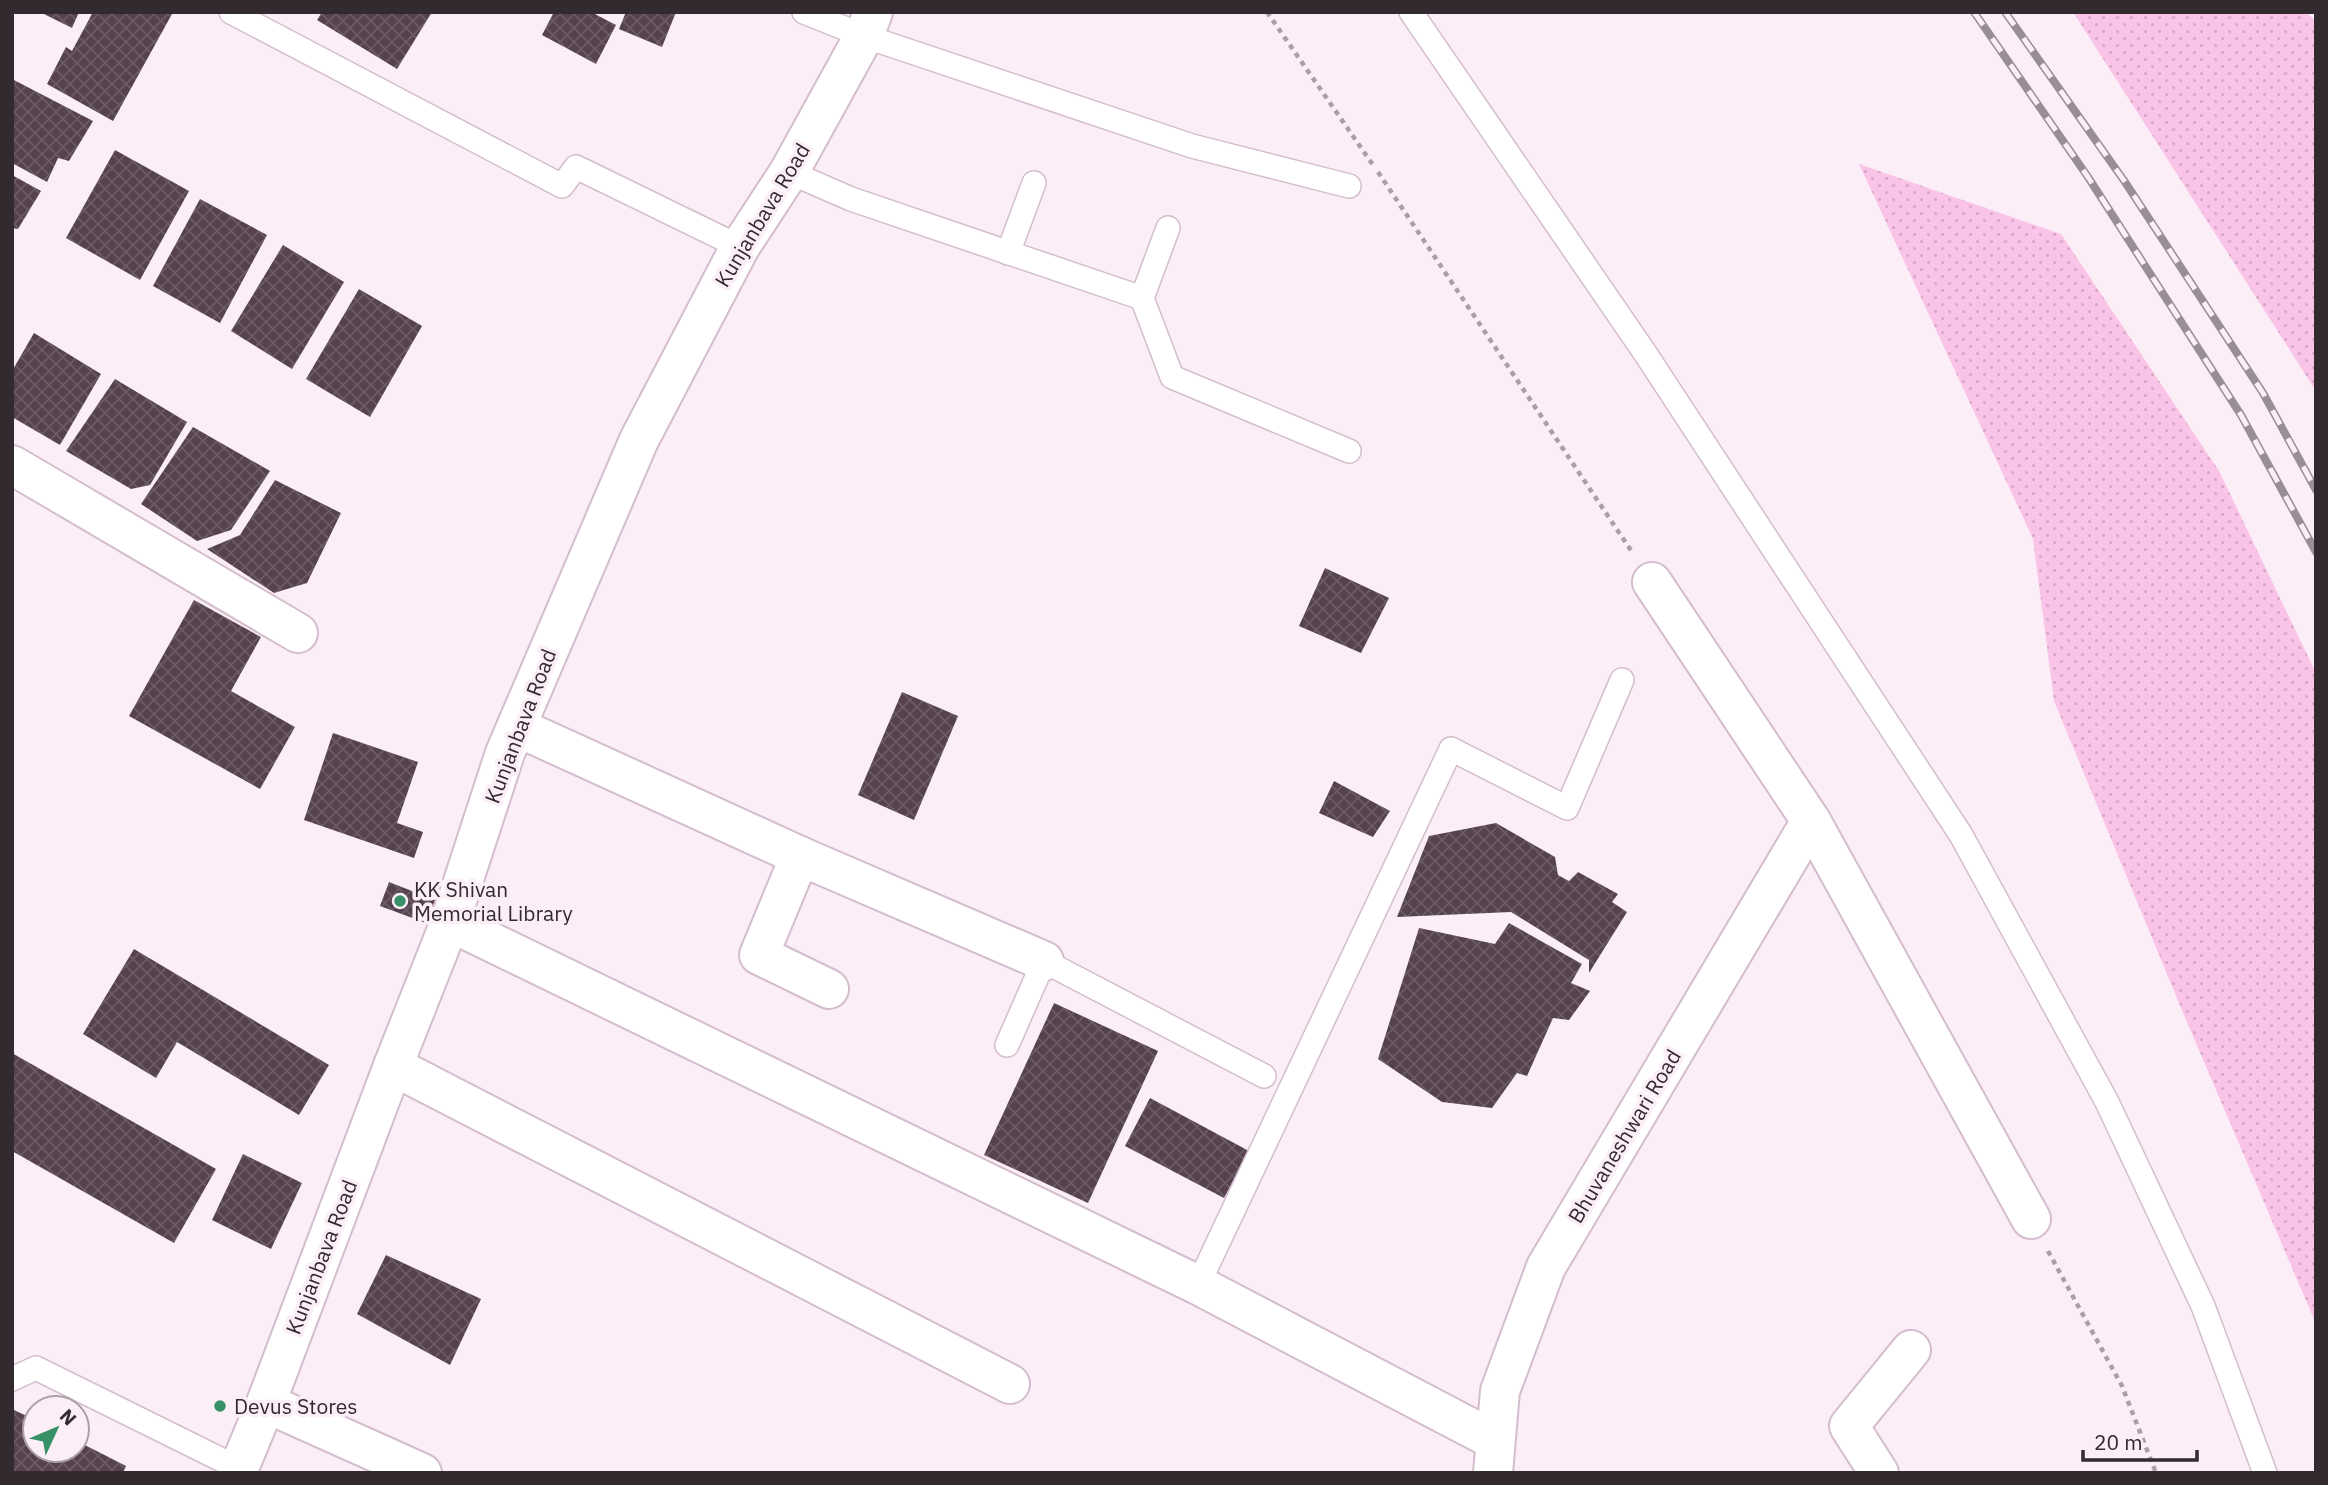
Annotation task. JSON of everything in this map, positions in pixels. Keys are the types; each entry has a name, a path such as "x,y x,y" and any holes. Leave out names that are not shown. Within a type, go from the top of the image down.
{"street":[{"name":"Kunjanbava Road","path":"238,1470 450,922 505,753 639,439 740,247 789,172 868,24"},
{"path":"12,465 298,633"},
{"path":"1652,582 1811,821 2031,1219"},
{"path":"517,727 800,856 1044,961"},
{"name":"Bhuvaneshwari Road","path":"1494,1457 1500,1391 1546,1267 1811,821"},
{"path":"800,856 759,956 829,989"},
{"path":"450,922 1198,1285 1494,1457"},
{"path":"393,1066 1010,1384"},
{"path":"1879,1473 1850,1426 1911,1350"},
{"path":"266,1403 422,1473"}],"lane":[{"path":"231,12 562,186 576,167 740,247"},
{"path":"804,12 868,24 1192,146 1349,186"},
{"path":"1411,12 1645,353 1961,835 2107,1102 2203,1306 2265,1473"},
{"path":"789,172 851,199 1142,298"},
{"path":"1007,253 1034,183"},
{"path":"1168,229 1142,298 1172,377 1349,451"},
{"path":"1198,1285 1451,749 1567,808 1622,680"},
{"path":"1007,1045 1044,961 1264,1076"},
{"path":"12,1379 36,1368 238,1470"}],"path":[{"path":"1267,12 1375,168 1652,582"},
{"path":"2031,1219 2122,1386 2156,1473"}],"shaded area":[{"path":"2073,12 2306,12 2316,22 2316,391"},
{"path":"1859,164 2061,234 2219,471 2316,673 2316,1324 2054,701 2033,539"}],"building":[{"path":"40,12 79,12 72,28"},
{"path":"93,12 172,14 113,121 47,84 66,47 72,51"},
{"path":"322,12 432,12 397,69 317,20"},
{"path":"554,12 591,12 616,25 596,64 542,35"},
{"path":"626,12 676,12 662,47 619,29"},
{"path":"12,79 93,121 69,161 58,158 47,182 12,163"},
{"path":"115,150 189,191 140,280 66,238"},
{"path":"12,175 41,191 18,229 12,228"},
{"path":"200,199 267,235 220,323 153,286"},
{"path":"283,245 344,282 292,369 231,331"},
{"path":"359,289 422,326 370,417 306,379"},
{"path":"34,333 101,374 60,445 12,417 12,371"},
{"path":"115,379 187,422 150,485 131,489 66,451"},
{"path":"193,427 270,471 231,530 197,541 141,504"},
{"path":"275,480 341,513 307,583 274,593 207,549 240,535"},
{"path":"1325,568 1389,598 1361,653 1299,626"},
{"path":"194,600 261,637 231,691 295,727 260,789 129,716"},
{"path":"902,692 958,716 914,820 858,795"},
{"path":"333,733 418,762 397,823 423,832 414,858 304,820"},
{"path":"1334,781 1390,811 1373,837 1319,813"},
{"path":"1496,823 1555,857 1558,875 1569,881 1578,872 1618,894 1612,902 1627,912 1589,973 1589,960 1511,912 1397,917 1429,836"},
{"path":"389,882 435,900 426,923 380,906"},
{"path":"1509,923 1582,964 1571,983 1590,991 1569,1020 1553,1018 1527,1076 1517,1073 1492,1108 1442,1102 1378,1059 1419,928 1495,944"},
{"path":"134,949 329,1065 299,1115 177,1042 156,1078 83,1034"},
{"path":"1054,1003 1158,1051 1088,1203 984,1155"},
{"path":"12,1053 216,1169 174,1243 12,1151"},
{"path":"1150,1098 1249,1151 1224,1198 1125,1146"},
{"path":"243,1154 302,1183 271,1249 212,1220"},
{"path":"386,1255 481,1299 450,1365 357,1314"},
{"path":"12,1409 21,1413 21,1464 91,1464 91,1448 126,1466 123,1473 12,1473"}],"railway":[{"path":"1974,12 2088,177 2241,415 2316,552"},
{"path":"2005,12 2125,182 2263,393 2316,490"}],"place":[{"name":"KK Shivan Memorial Library","path":"400,901"},
{"name":"Devus Stores","path":"220,1406"}]}
